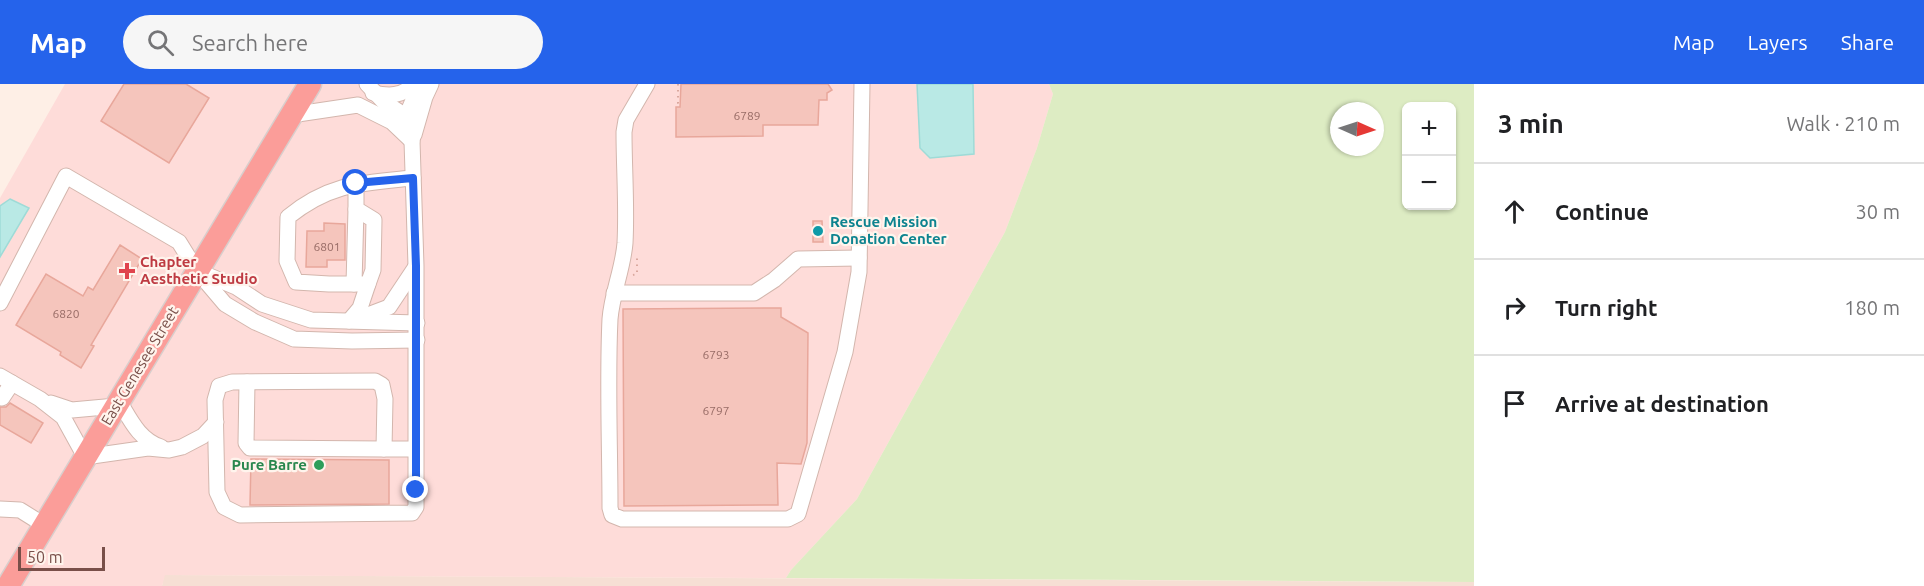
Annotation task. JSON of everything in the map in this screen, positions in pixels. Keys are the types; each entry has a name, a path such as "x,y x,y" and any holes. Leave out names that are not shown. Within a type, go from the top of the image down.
{"highway":[{"name":"East Genesee Street","path":"8,586 310,84"}],"lane":[{"path":"370,88 386,96 399,94 413,84"},
{"path":"384,449 385,399 382,386 375,381 232,382 219,386 215,400 217,492 224,507 240,515 412,513 416,507 416,266 412,141 408,112 420,84"},
{"path":"412,141 431,84"},
{"path":"647,84 626,120 624,132 625,242 620,276 611,303 610,508 612,515 622,519 788,519 798,514 845,352 859,272 862,84"},
{"path":"370,88 401,113 412,141"},
{"path":"291,116 358,105 392,122 412,141"},
{"path":"0,303 66,176 179,242 197,271 225,304 255,322 294,339 417,340"},
{"path":"361,284 296,282 286,261 288,217 305,203 338,188 356,183 413,178"},
{"path":"349,321 360,308 356,183"},
{"path":"615,293 754,293 774,280 798,259 859,258"},
{"path":"349,321 370,316 388,306 416,266"},
{"path":"197,271 236,287 262,304 311,320 417,323"},
{"path":"2,398 6,379 40,399 63,417 86,457 148,448 169,450 182,447 203,435 216,422"},
{"path":"248,382 246,442 250,448 416,449"},
{"path":"40,399 72,410 117,404 137,431 150,443 169,450"},
{"path":"0,509 20,510 44,525"}],"path":[{"path":"678,84 678,103 680,103"}],"shaded area":[{"path":"65,84 1049,84 1053,94 1037,148 1005,232 857,499 786,578 165,575 162,586 0,586 0,198"},
{"path":"164,575 1474,582 1474,586 162,586"}],"green space":[{"path":"1049,84 1474,84 1474,582 786,578 857,499 1005,232 1037,148 1053,94"}],"water":[{"path":"917,84 973,84 974,154 930,158 920,148"},
{"path":"10,199 29,208 0,257 0,206"}],"building":[{"path":"124,84 186,84 209,98 169,163 101,121"},
{"path":"681,84 828,84 832,90 827,93 827,100 819,100 818,125 763,125 763,136 676,137 676,107 680,107"},
{"name":"Rescue Mission Donation Center","path":"813,221 822,221 823,242 813,242"},
{"path":"324,223 345,224 345,260 327,260 327,267 306,267 307,231 324,231"},
{"path":"120,245 142,259 91,345 94,346 81,368 60,355 61,352 16,325 46,274 83,296 88,287 93,290"},
{"path":"781,308 781,317 808,333 807,443 801,464 777,463 778,505 624,506 623,309"},
{"path":"10,403 43,423 31,443 0,425 0,407 6,407"},
{"path":"251,459 389,460 389,504 250,505"}],"place":[{"name":"Rescue Mission Donation Center","path":"818,231"},
{"name":"Chapter Aesthetic Studio","path":"127,271"},
{"name":"Pure Barre","path":"319,465"}],"route":[{"path":"356,183 413,178 417,340 416,490"}]}
